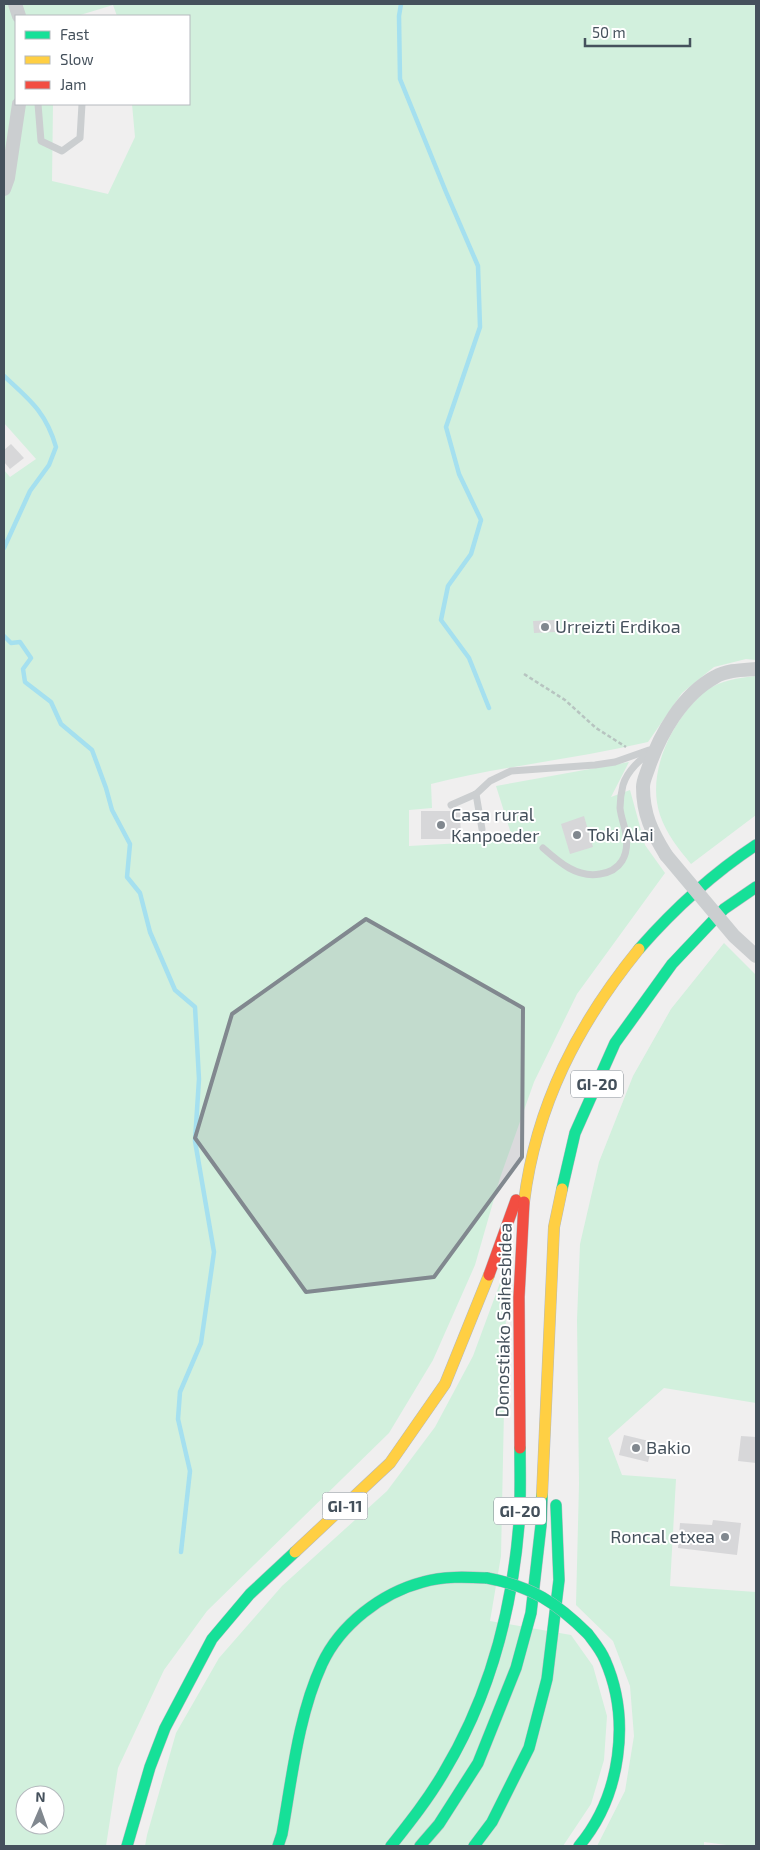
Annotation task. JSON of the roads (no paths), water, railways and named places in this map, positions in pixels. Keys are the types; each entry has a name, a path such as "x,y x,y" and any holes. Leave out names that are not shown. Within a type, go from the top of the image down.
{"highway":[{"name":"Donostiako Saihesbidea","path":"391,1846 429,1797 462,1740 488,1681 506,1618 517,1554 519,1522 520,1255 525,1200 534,1145 546,1109 567,1059 597,1006 650,936 678,908 726,866 756,845"},
{"name":"GI-20","path":"420,1846 439,1824 478,1763 516,1668 531,1613 540,1543 554,1227 575,1133 615,1043 672,964 724,909 756,887"},
{"name":"GI-11","path":"127,1846 150,1767 165,1728 212,1640 250,1594 390,1463 445,1384 493,1265 534,1145"},
{"path":"549,1333 555,1472"},
{"path":"474,1846 492,1822 529,1748 548,1679 559,1580 556,1491"},
{"path":"278,1846 282,1834 303,1724 323,1662 341,1635 365,1612 392,1594 422,1582 455,1577 487,1578 517,1585 543,1597 567,1613 588,1634 604,1657 614,1684 620,1712 620,1740 616,1768 609,1793 596,1820 579,1846"}],"street":[{"path":"4,189 8,178 19,105"},
{"path":"756,669 739,670 716,676 698,688 668,726 643,784 645,810 652,833 666,855 734,936 756,956"}],"lane":[{"path":"38,105 41,141 62,151 80,138 82,105"},
{"path":"451,805 476,794 490,781 510,771 595,766 615,762 657,748"},
{"path":"543,848 562,864 582,874 599,875 611,872 622,864 626,851 626,835 620,809 623,783 637,763 657,748"},
{"path":"476,794 482,829"}],"waterway":[{"path":"401,4 399,16 400,79 478,266 480,327 446,427 459,474 481,520 471,554 448,586 441,620 469,658 489,708"},
{"path":"4,376 42,415 56,447 49,465 30,491 4,548"},
{"path":"4,636 11,643 20,642 31,658 23,669 25,682 51,702 61,724 92,750 112,810 130,844 127,877 140,893 150,932 175,990 195,1007 199,1079 195,1141 214,1252 201,1343 180,1392 178,1419 190,1471 181,1552"}],"place":[{"name":"Urreizti Erdikoa","path":"545,627"},
{"name":"Casa rural Kanpoeder","path":"441,825"},
{"name":"Toki Alai","path":"577,835"},
{"name":"Bakio","path":"636,1448"},
{"name":"Roncal etxea","path":"725,1537"}]}
